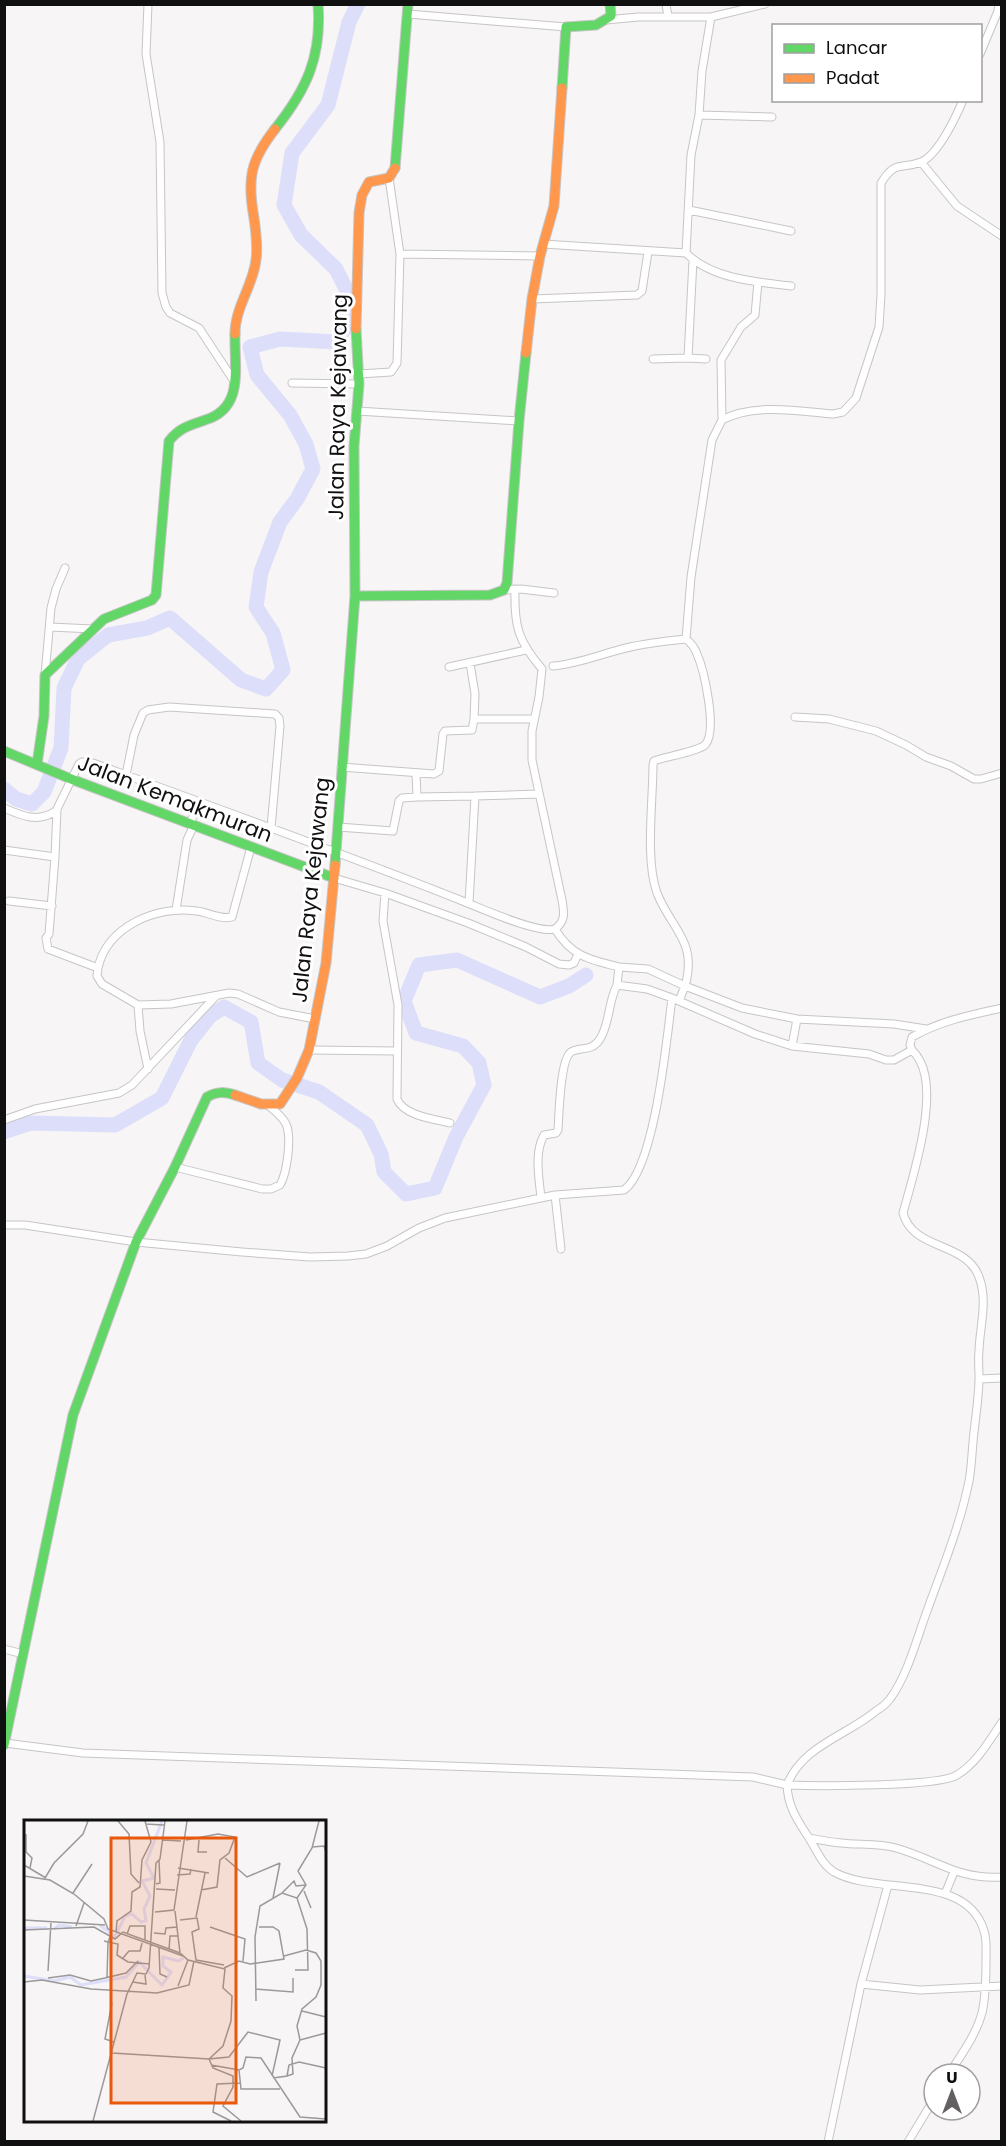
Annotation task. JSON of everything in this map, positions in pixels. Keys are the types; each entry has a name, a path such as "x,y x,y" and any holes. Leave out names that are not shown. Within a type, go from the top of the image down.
{"street":[{"path":"148,4 146,54 160,142 162,293 170,313 199,328 234,381"},
{"path":"45,675 104,619 146,604 156,595 170,441 173,434 181,427 211,419 221,413 231,399 234,381 236,317 258,255 250,178 256,158 295,103 308,76 320,30 318,4"},
{"path":"292,383 359,379 391,372 396,367 400,254 389,178 395,171 396,165 408,9 566,27 585,27 596,25 611,16 610,4"},
{"path":"666,4 668,17"},
{"path":"606,20 711,17 765,4"},
{"path":"982,51 999,4"},
{"path":"686,253 691,155 699,115 702,71 711,17"},
{"path":"504,590 507,583 519,421 532,299 540,256 554,206 566,27"},
{"path":"722,420 748,410 833,414 843,412 856,398 879,327 881,183 886,174 894,168 921,162 942,140 954,122 962,102"},
{"path":"699,115 772,117"},
{"path":"921,162 957,206 1002,236"},
{"name":"Jalan Raya Kejawang","path":"269,1106 280,1104 286,1097 309,1050 326,963 355,596 354,446 359,379 356,338 360,204 369,182 389,178"},
{"path":"689,210 791,231"},
{"path":"543,244 686,253 693,260 729,276 791,286"},
{"path":"532,299 637,295 642,291 648,252"},
{"path":"400,254 540,256"},
{"path":"688,358 693,260"},
{"path":"4,1225 36,1226 136,1242 310,1257 357,1255 387,1246 418,1228 445,1218 541,1198 618,1192 629,1187 637,1172 654,1120 677,998 684,987 690,964 684,939 659,896 651,867 653,763 705,745 710,734 708,695 703,670 697,651 686,639 691,577 712,440 722,420 721,360 741,327 754,315 758,282"},
{"path":"653,359 706,359"},
{"path":"357,411 519,421"},
{"path":"38,764 44,717 51,608 65,568"},
{"path":"355,596 490,595 504,590 554,593"},
{"path":"98,968 48,949 46,938 52,906 57,809 79,764 86,762 271,828 497,915 544,930 555,929 562,922 564,911 538,794 531,747 542,669 526,650 517,625 515,590"},
{"path":"50,627 93,628"},
{"path":"553,666 570,665 625,648 686,639"},
{"path":"449,667 526,650"},
{"path":"341,766 432,774 438,772 443,733 451,730 472,730 475,694 470,663"},
{"path":"126,775 134,735 143,713 148,710 170,707 275,714 279,718 280,726 271,828"},
{"path":"795,717 829,719 876,730 974,779 981,780 1002,773"},
{"path":"474,719 534,719"},
{"name":"Jalan Kemakmuran","path":"4,751 251,847 334,876"},
{"path":"416,773 417,797"},
{"path":"338,827 393,831 401,798 538,794"},
{"path":"469,903 475,796"},
{"path":"176,910 187,840 199,803"},
{"path":"4,808 34,818 50,815 57,809"},
{"path":"216,996 171,1004 138,1005 102,984 98,976 101,955 108,944 134,923 154,913 176,910 196,911 225,918 232,917 251,847"},
{"path":"4,850 55,857"},
{"path":"334,876 468,923 526,947 559,964 574,963 579,955"},
{"path":"384,892 383,921 398,1005 397,1099 399,1104 407,1110 450,1123"},
{"path":"9,901 52,906"},
{"path":"555,929 568,947 579,955 619,967 648,969 684,987 742,1008 796,1023 894,1024 926,1029"},
{"path":"541,1198 538,1161 542,1138 558,1130 561,1086 568,1056 571,1052 591,1047 600,1038 617,985 619,967"},
{"path":"617,985 647,989 677,998 754,1034 793,1044 869,1054 886,1060 894,1060 909,1051 912,1037 926,1029 945,1021 1002,1008"},
{"path":"4,1120 35,1109 119,1093 132,1085 216,996 222,993 238,994 279,1012 315,1019"},
{"path":"138,1005 140,1031 148,1069"},
{"path":"793,1044 796,1023"},
{"path":"309,1050 398,1051"},
{"path":"909,1051 921,1062 928,1101 903,1213 905,1221 910,1229 923,1239 964,1256 979,1277 983,1296 978,1352 979,1379 969,1480 962,1507 900,1683 888,1701 870,1717 821,1746 800,1762 787,1785 788,1800 793,1813 826,1865 836,1872 888,1887 909,1886 945,1894 975,1912 986,1934 986,1986 982,2014 956,2062"},
{"path":"175,1167 262,1189 271,1189 280,1185 286,1168 289,1136 286,1124 280,1115 269,1106 226,1092 212,1093 207,1097 175,1167 136,1242 73,1415 5,1744 83,1753 753,1777 787,1785 885,1784 944,1780 955,1777 971,1765 1002,1722"},
{"path":"556,1197 561,1249"},
{"path":"979,1379 1002,1378"},
{"path":"4,1649 23,1654"},
{"path":"809,1838 897,1848 954,1872 972,1877 1002,1877"},
{"path":"945,1894 954,1872"},
{"path":"828,2142 861,1984 888,1887"},
{"path":"861,1984 920,1990 1002,1986"},
{"path":"908,2142 922,2119"}],"waterway":[{"path":"4,789 16,799 32,804 44,792 61,748 64,688 78,659 108,635 147,628 170,618 241,680 266,689 283,670 273,633 256,607 261,572 280,522 297,499 313,469 306,444 290,415 257,375 250,347 280,339 336,342 345,328 348,293 336,269 301,235 284,205 292,153 328,105 349,22 358,4"},
{"path":"4,1132 31,1123 115,1125 162,1098 191,1040 210,1016 224,1007 251,1022 258,1063 282,1080 319,1092 367,1125 381,1154 384,1172 406,1194 435,1188 456,1137 484,1085 479,1063 463,1046 416,1033 404,1001 419,965 457,960 540,997 569,986 586,975"}],"traffic: fast":[{"path":"275,129 296,100 310,71 317,40 318,4"},
{"path":"395,168 408,4"},
{"path":"562,88 566,27 596,25 611,16 610,4"},
{"path":"335,865 355,596 354,446 359,384 356,329"},
{"path":"37,764 44,716 45,675 104,619 152,600 156,595 169,441 181,430 218,414 226,406 235,385 235,334"},
{"path":"355,596 490,595 504,590 507,583 526,353"},
{"path":"4,751 71,779 334,878"},
{"path":"4,1745 73,1415 136,1242 175,1167 207,1097 221,1093 235,1095"}],"traffic: slow":[{"path":"526,353 540,256 554,206 562,88"},
{"path":"235,334 238,315 257,255 251,192 252,171 260,151 275,129"},
{"path":"356,329 359,213 362,195 369,182 389,178 395,168"},
{"path":"235,1095 261,1104 280,1104 297,1078 309,1050 326,963 335,865"}]}
